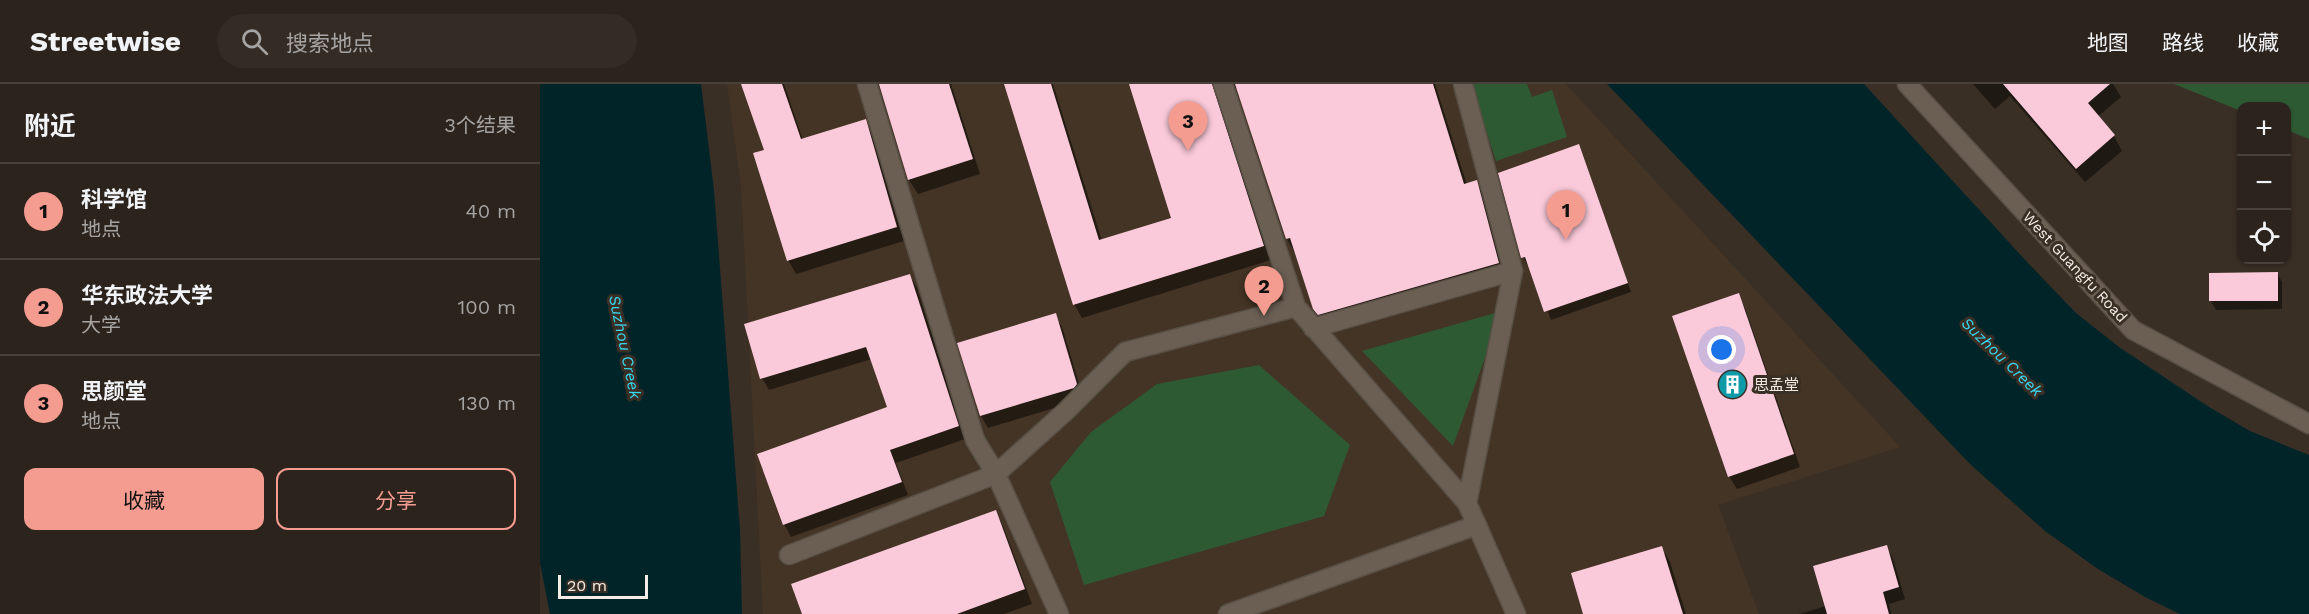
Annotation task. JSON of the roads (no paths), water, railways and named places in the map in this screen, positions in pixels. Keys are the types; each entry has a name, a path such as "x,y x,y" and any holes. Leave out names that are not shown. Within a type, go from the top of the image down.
{"street":[{"path":"867,84 975,440 996,474 1059,614"},
{"path":"1223,84 1296,307 1467,503 1516,614"},
{"path":"1463,84 1513,271 1467,503"},
{"name":"West Guangfu Road","path":"1907,84 2133,330 2309,424"},
{"path":"1313,328 1513,271"},
{"path":"789,555 996,474 1066,411 1125,352 1296,307"},
{"path":"1228,614 1477,525"}],"water":[{"name":"Suzhou Creek","path":"540,84 701,84 714,190 740,530 742,614 550,614 540,563"},
{"name":"Suzhou Creek","path":"1607,84 1864,84 2076,313 2119,347 2209,407 2250,431 2309,455 2309,614 2180,614 2145,597 2098,569 2045,531 1970,464"}],"place":[{"name":"思颜堂","path":"1188,151"},
{"name":"科学馆","path":"1566,240"},
{"name":"华东政法大学","path":"1264,316"},
{"name":"思孟堂","path":"1733,385"}]}
